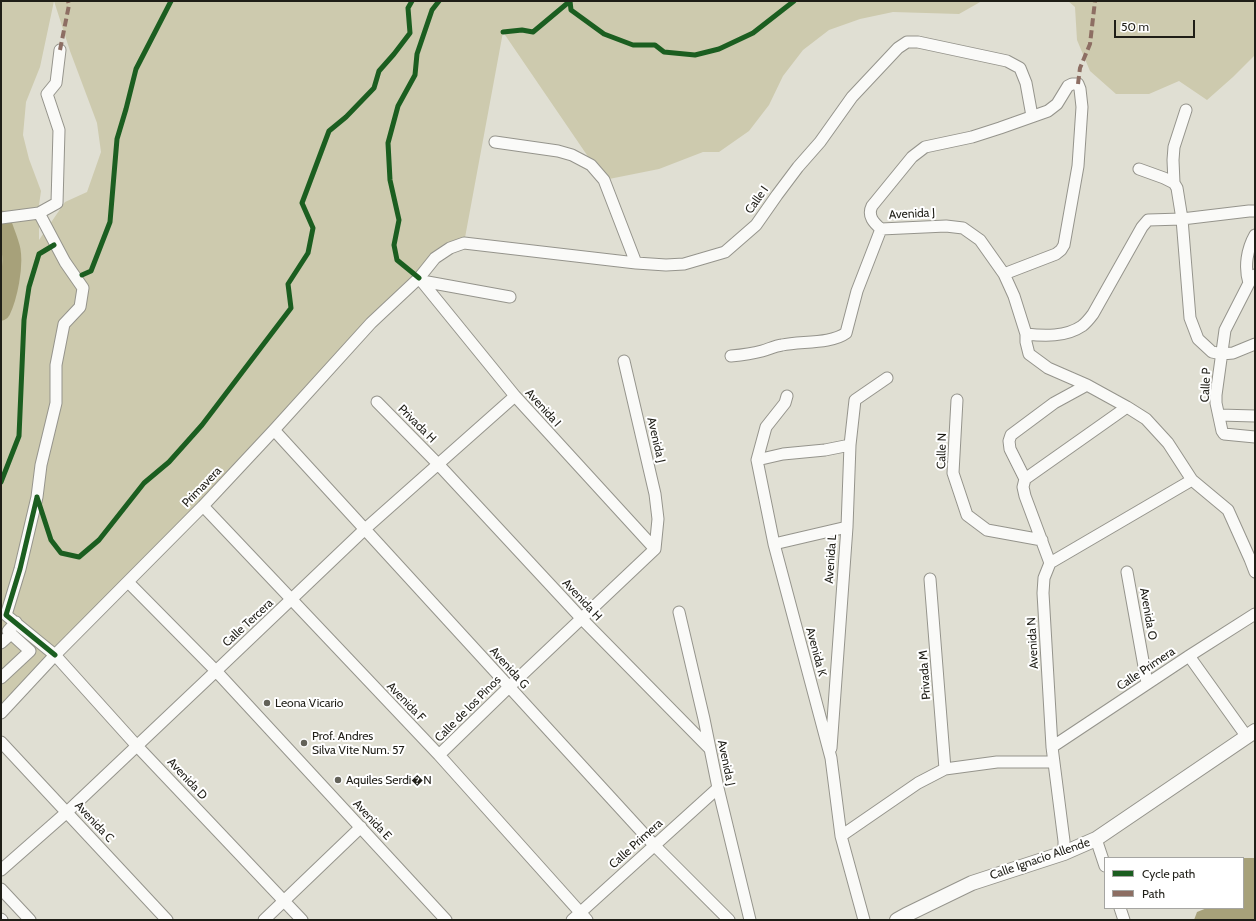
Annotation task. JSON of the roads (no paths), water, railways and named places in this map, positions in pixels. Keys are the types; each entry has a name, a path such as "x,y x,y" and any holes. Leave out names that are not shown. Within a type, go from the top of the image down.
{"street":[{"name":"Calle I","path":"421,279 435,258 450,248 464,243 636,263 666,265 684,264 725,252 756,225 798,167 820,142 852,97 898,48 907,42 918,42 1007,61 1020,68 1026,83 1032,116"},
{"path":"1,218 39,214 57,203 59,130 47,94 56,83 60,50"},
{"name":"Avenida J","path":"1004,274 1056,254 1062,250 1064,245 1078,166 1082,107 1078,84 1068,86 1057,104 1048,111 972,137 925,147 912,157 872,206 870,211 872,222 881,229 946,226 963,228 980,240 1004,274 1014,296 1026,334 1029,354 1048,368 1087,385"},
{"path":"1186,110 1174,147 1173,160 1174,183 1177,188 1182,219 1190,318 1198,339 1212,352 1222,354 1233,353 1255,344"},
{"path":"495,142 558,151 572,155 591,165 604,180 636,263"},
{"path":"1139,169 1174,183"},
{"path":"1026,334 1041,336 1057,334 1071,331 1082,326 1093,314 1142,227 1148,220 1182,219 1255,211"},
{"path":"1,678 30,651 8,631 16,622 6,615 20,569 37,497 41,465 56,403 56,365 64,324 80,307 83,288 65,262 39,214"},
{"path":"731,356 748,355 781,345 799,342 828,340 840,337 846,333 857,291 881,229"},
{"path":"1252,279 1246,272 1246,266 1249,245 1255,235"},
{"path":"421,279 510,297"},
{"name":"Avenida I","path":"421,279 515,396 655,549"},
{"name":"Primavera","path":"1,713 55,655 203,506 371,323 421,279"},
{"name":"Calle P","path":"1252,279 1225,330 1216,402 1222,431 1224,434 1255,437"},
{"name":"Avenida J","path":"624,362 655,494 658,519 655,549"},
{"name":"Avenida L","path":"831,758 847,527 850,445 855,400 887,378"},
{"path":"1192,480 1050,563 1025,496 1023,487 1025,479 1010,449 1009,441 1011,435 1054,403 1087,385 1146,419 1168,443 1192,480 1228,510 1255,572"},
{"name":"Calle Tercera","path":"1,870 137,746 365,529 515,396"},
{"name":"Avenida K","path":"787,396 785,403 766,427 757,460 774,544 831,758 841,836 864,920"},
{"name":"Calle N","path":"957,400 953,473 967,515 987,530 1042,540"},
{"name":"Privada H","path":"377,402 438,464"},
{"path":"1025,479 1127,407"},
{"path":"1219,415 1255,416"},
{"name":"Avenida G","path":"274,430 654,845 729,920"},
{"path":"757,460 783,454 825,450 850,445"},
{"name":"Avenida H","path":"438,464 582,619 710,749"},
{"name":"Avenida F","path":"203,506 439,755 580,918"},
{"path":"774,544 847,527"},
{"name":"Calle de los Pinos","path":"439,755 509,686 655,549"},
{"name":"Avenida N","path":"1050,563 1044,578 1043,593 1053,762 1064,841 1064,853"},
{"name":"Avenida O","path":"1127,572 1147,683"},
{"name":"Privada M","path":"930,579 945,769"},
{"name":"Avenida E","path":"128,582 216,671 446,920"},
{"name":"Avenida J","path":"678,612 750,920"},
{"name":"Calle Primera","path":"1052,747 1147,683 1255,614"},
{"name":"Avenida D","path":"16,622 55,655 137,746 302,920"},
{"path":"1,643 11,634"},
{"path":"1189,656 1251,734"},
{"name":"Calle Ignacio Allende","path":"903,918 972,883 1064,853 1096,839 1251,734"},
{"name":"Avenida C","path":"1,742 167,920"},
{"path":"841,836 918,783 945,769 997,762 1053,762"},
{"name":"Calle Primera","path":"580,918 654,845 718,788"},
{"path":"264,920 361,827"},
{"path":"1096,839 1104,863"},
{"path":"1,889 30,920"},
{"path":"1120,909 1124,920"}],"waterway":[{"path":"1,220 10,246 12,257 10,281 1,311"}],"place":[{"name":"Leona Vicario","path":"267,703"},
{"name":"Prof. Andres Silva Vite Num. 57","path":"304,743"},
{"name":"Aquiles Serdi�N","path":"338,780"}]}
